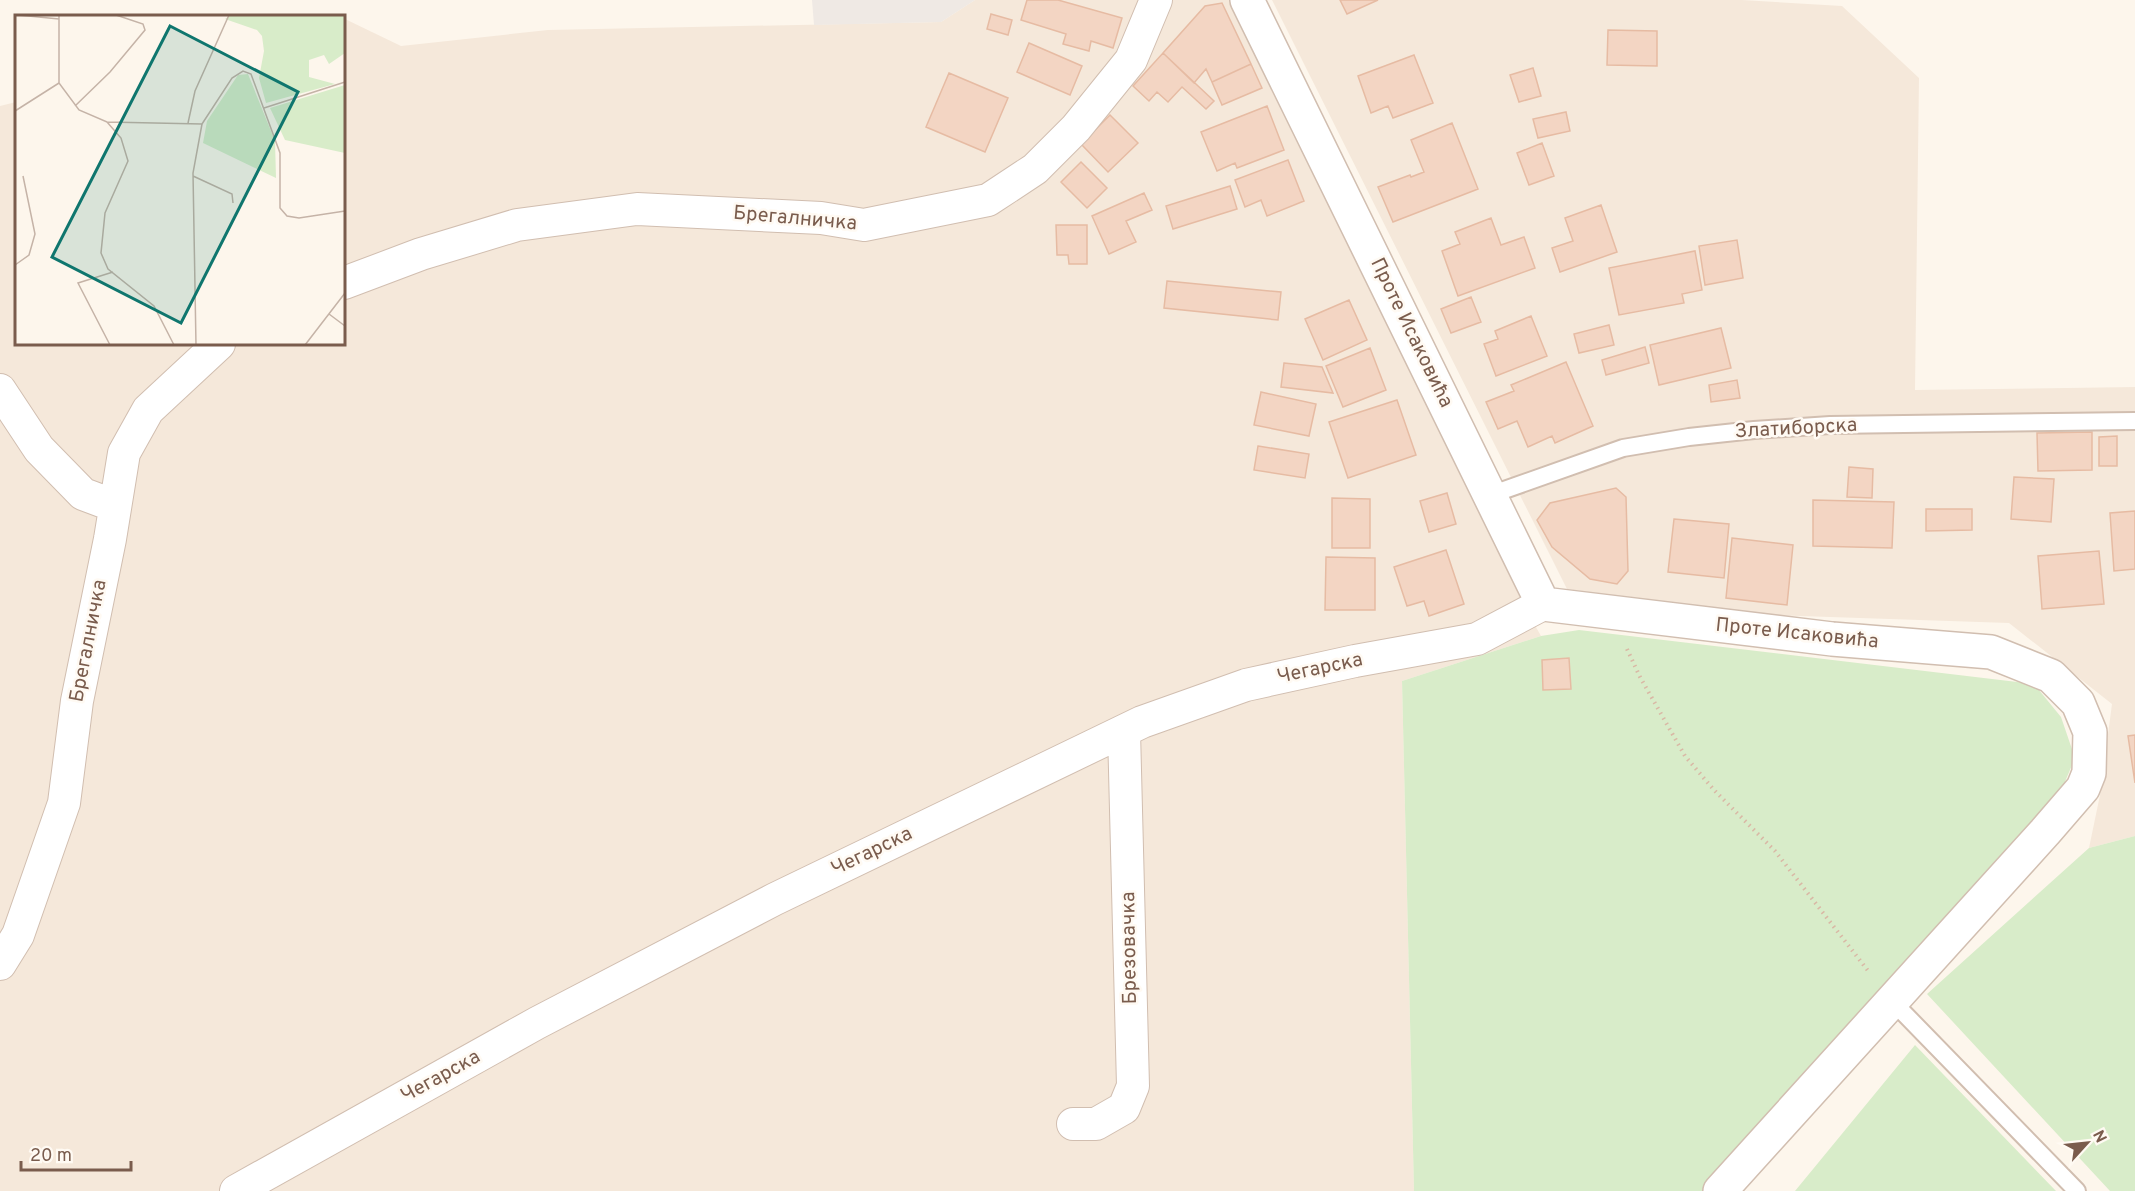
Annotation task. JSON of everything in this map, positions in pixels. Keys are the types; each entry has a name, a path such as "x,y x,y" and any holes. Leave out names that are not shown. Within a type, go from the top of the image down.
{"street":[{"name":"Брегалничка","path":"345,283 421,254 517,225 637,209 821,218 864,225 988,200 1035,169 1076,128 1131,60 1155,0"},
{"name":"Проте Исаковића","path":"1247,0 1543,604 1832,639 1991,652 2051,676 2078,703 2090,732 2089,773 2083,788 1720,1191"},
{"name":"Брегалничка","path":"0,964 18,935 64,803 77,701 116,506 124,453 148,410 218,345"},
{"path":"0,390 39,449 83,494 116,506"},
{"name":"Чегарска","path":"236,1191 537,1023 775,899 1142,722 1246,685 1355,661 1477,639 1543,604"},
{"name":"Брезовачка","path":"1073,1124 1096,1124 1124,1108 1133,1086 1124,731"}],"lane":[{"name":"Златиборска","path":"1490,495 1623,448 1689,437 1830,425 2135,421"},
{"path":"1892,1001 2077,1191"}],"path":[{"path":"1611,613 1640,677 1686,756 1714,790 1775,851 1892,1001"}],"shaded area":[{"path":"812,0 975,0 941,22 814,25"},
{"path":"975,0 1236,0 1316,160 1524,606 1541,636 1402,681 1414,1191 0,1191 0,106 15,102 15,345 345,345 345,19 401,46 548,30 941,22"},
{"path":"1272,0 1742,0 1842,6 1919,78 1915,390 2135,387 2135,836 2089,848 2100,795 2112,704 2009,623 1739,614 1567,589"}],"green space":[{"path":"1579,630 2034,684 2061,717 2075,758 2056,803 1702,1191 1414,1191 1402,681 1541,636"},
{"path":"2135,836 2135,1191 2110,1191 1927,994 2089,848"},
{"path":"1915,1045 2056,1191 1795,1191"}],"building":[{"path":"1027,0 1058,0 1122,18 1113,48 1091,41 1089,51 1063,44 1066,34 1021,20"},
{"path":"1340,0 1378,0 1347,14"},
{"path":"1222,3 1251,64 1212,82 1206,69 1194,83 1163,53 1205,6"},
{"path":"991,14 1012,20 1008,35 987,29"},
{"path":"1608,30 1657,31 1657,66 1607,65"},
{"path":"1029,43 1082,66 1070,95 1017,72"},
{"path":"1163,53 1214,101 1206,109 1182,87 1168,102 1157,92 1149,101 1133,86"},
{"path":"1414,55 1433,103 1393,118 1388,106 1371,113 1358,76"},
{"path":"1251,64 1262,88 1222,105 1212,82"},
{"path":"1533,68 1541,96 1519,102 1510,75"},
{"path":"949,73 1008,98 985,152 926,127"},
{"path":"1267,106 1284,150 1237,168 1235,163 1217,171 1201,132"},
{"path":"1566,112 1570,131 1538,138 1533,119"},
{"path":"1110,115 1138,143 1108,172 1081,144"},
{"path":"1452,123 1478,189 1393,222 1378,187 1424,172 1411,140"},
{"path":"1542,143 1554,176 1529,185 1517,153"},
{"path":"1288,160 1304,201 1267,216 1261,200 1245,207 1235,180"},
{"path":"1081,162 1107,188 1087,208 1061,182"},
{"path":"1230,186 1237,209 1173,229 1166,206"},
{"path":"1144,193 1152,210 1126,221 1136,242 1109,254 1092,216"},
{"path":"1601,205 1617,252 1560,272 1552,248 1573,241 1565,218"},
{"path":"1491,218 1501,245 1524,237 1535,268 1458,296 1442,251 1460,244 1455,232"},
{"path":"1056,225 1087,225 1087,264 1069,264 1068,255 1057,255"},
{"path":"1737,240 1743,278 1705,285 1699,246"},
{"path":"1695,251 1702,290 1682,294 1684,303 1619,315 1609,268"},
{"path":"1167,281 1281,292 1278,320 1164,308"},
{"path":"1471,297 1481,322 1451,333 1441,309"},
{"path":"1349,300 1367,340 1323,360 1305,319"},
{"path":"1531,316 1547,356 1496,376 1484,344 1498,339 1495,331"},
{"path":"1609,325 1614,345 1579,353 1574,334"},
{"path":"1721,328 1731,368 1659,385 1650,345"},
{"path":"1645,347 1649,363 1606,375 1602,360"},
{"path":"1370,348 1386,390 1343,407 1326,366"},
{"path":"1566,362 1593,426 1555,443 1552,436 1528,447 1517,421 1498,429 1486,402 1514,391 1511,385"},
{"path":"1284,363 1322,367 1333,393 1281,387"},
{"path":"1737,380 1740,398 1711,402 1709,385"},
{"path":"1261,392 1316,404 1309,436 1254,425"},
{"path":"1397,400 1416,455 1348,478 1329,422"},
{"path":"2092,432 2092,470 2038,471 2037,433"},
{"path":"2117,436 2117,466 2099,466 2099,437"},
{"path":"1258,446 1309,454 1305,478 1254,470"},
{"path":"1849,467 1873,469 1872,498 1847,497"},
{"path":"2014,477 2054,479 2051,522 2011,519"},
{"path":"1616,488 1626,497 1628,571 1617,584 1590,579 1552,547 1537,520 1550,503"},
{"path":"1447,493 1456,524 1429,532 1420,501"},
{"path":"1332,498 1370,499 1370,548 1332,548"},
{"path":"1813,500 1894,502 1892,548 1813,546"},
{"path":"1926,509 1972,509 1972,530 1926,531"},
{"path":"2135,511 2135,569 2114,571 2110,513"},
{"path":"1674,519 1729,524 1724,578 1668,572"},
{"path":"1732,538 1793,545 1787,605 1726,598"},
{"path":"1446,550 1464,604 1429,616 1424,601 1407,606 1394,567"},
{"path":"2099,551 2104,604 2042,609 2038,556"},
{"path":"1326,557 1375,558 1375,610 1325,610"},
{"path":"1569,658 1571,689 1543,690 1542,660"},
{"path":"2135,735 2135,783 2128,736"}]}
